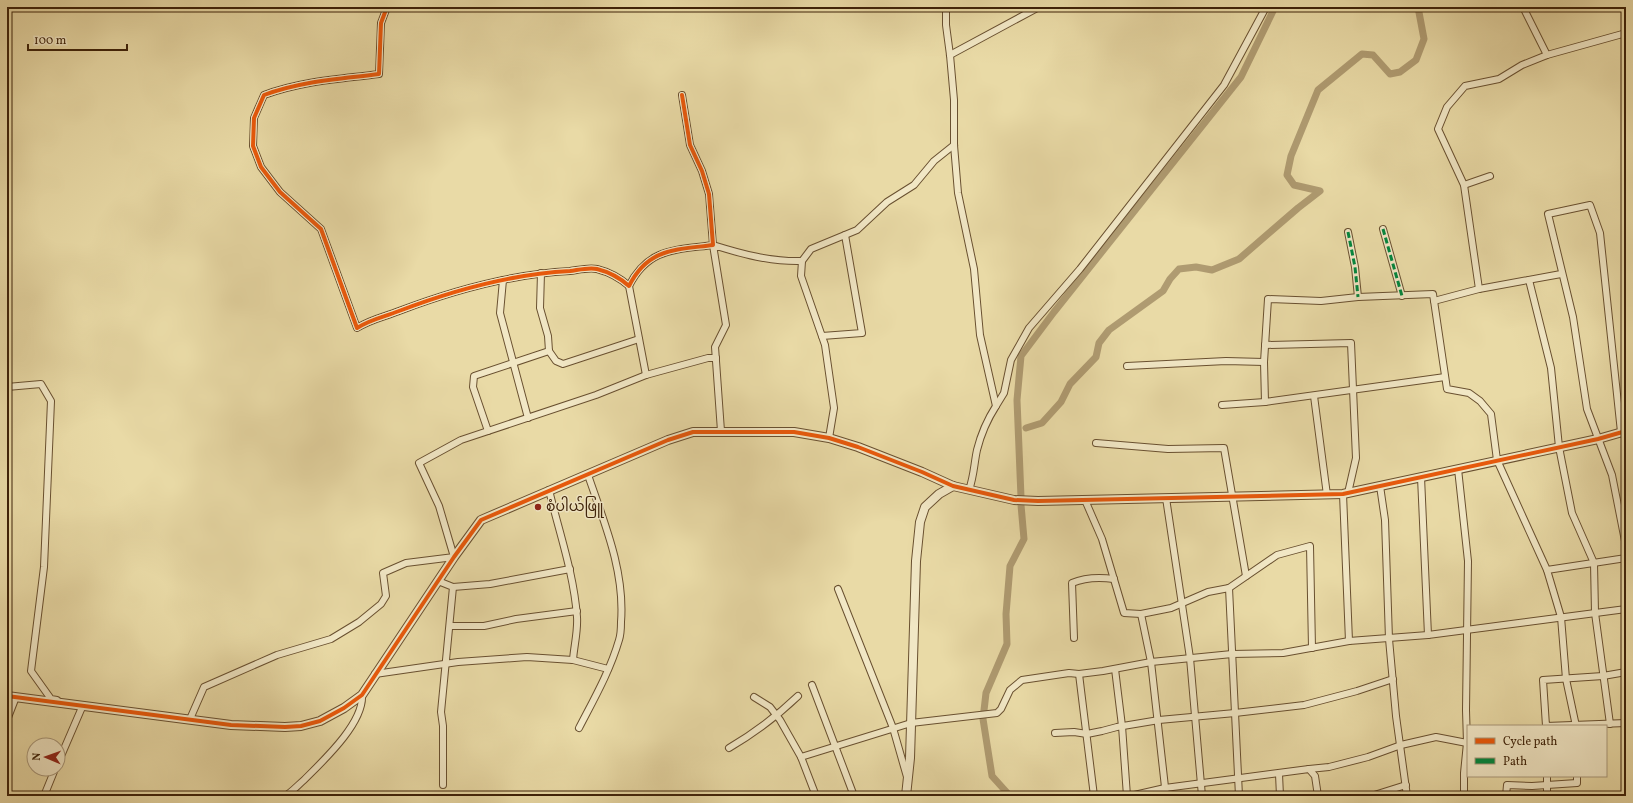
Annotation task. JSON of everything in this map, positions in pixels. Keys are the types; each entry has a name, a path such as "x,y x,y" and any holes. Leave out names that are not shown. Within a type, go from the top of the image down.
{"street":[{"path":"387,7 381,23 379,74 304,84 280,89 264,95 254,118 253,146 262,167 280,192 321,229 357,328 370,320 470,287 541,273 596,269 620,278 629,286 646,375"},
{"path":"946,7 946,25 954,100 954,145 958,193 974,269 980,335 996,406"},
{"path":"950,55 1039,7"},
{"path":"968,490 973,478 985,424 1004,393 1011,360 1030,328 1080,269 1224,85 1266,7"},
{"path":"1523,7 1547,55"},
{"path":"1479,289 1464,185 1438,129 1447,107 1465,86 1499,79 1522,65 1547,55 1626,33"},
{"path":"682,95 690,145 702,171 709,194 713,245 726,325 715,347 721,431"},
{"path":"829,438 834,408 825,345 801,276 802,261 811,249 857,230 886,202 914,185 934,161 954,145"},
{"path":"1464,185 1490,176"},
{"path":"7,696 231,725 285,727 301,726 320,721 344,708 362,695 454,557 481,520 668,440 693,432 794,432 829,438 858,447 953,486 968,490 1014,500 1085,500 1346,494 1598,439 1623,432 1600,233 1590,205 1548,214 1572,317 1587,409 1598,439 1612,475 1626,546"},
{"path":"1383,229 1402,296"},
{"path":"1348,232 1356,267 1358,297"},
{"path":"822,336 862,333 845,235"},
{"path":"629,286 643,264 655,256 676,250 713,245 749,256 785,261 802,261"},
{"path":"541,273 540,308 548,336 549,351 556,361 563,364 639,339"},
{"path":"1434,301 1479,289 1561,274"},
{"path":"503,280 500,313 512,363 528,418"},
{"path":"1529,280 1551,368 1559,447 1572,513 1594,563 1596,613 1610,724"},
{"path":"1265,402 1264,362 1268,298 1321,301 1358,297 1433,294 1447,389 1468,393 1480,401 1490,414 1498,460 1547,570 1561,617 1566,679 1576,725"},
{"path":"1265,345 1351,343 1356,458 1346,494 1349,641"},
{"path":"488,431 473,387 474,376 549,351"},
{"path":"454,557 439,506 419,462 461,440 596,395 646,375 708,358 716,358"},
{"path":"1127,366 1226,361 1264,362"},
{"path":"1222,405 1265,402 1314,396 1353,389 1445,377"},
{"path":"7,387 41,384 51,401 44,567 31,671 51,699 83,705"},
{"path":"1314,396 1327,495"},
{"path":"1096,443 1168,449 1224,448 1246,576"},
{"path":"1458,469 1468,561 1467,743 1464,773 1464,796"},
{"path":"579,728 608,669 620,638 622,607 618,572 606,526 588,475"},
{"path":"1421,477 1428,635"},
{"path":"906,796 911,723 916,561 920,522 925,507 939,494 953,486"},
{"path":"1380,486 1385,520 1389,638 1407,796"},
{"path":"549,490 570,569 577,611 572,660"},
{"path":"1166,498 1190,658 1202,796"},
{"path":"1085,500 1102,539 1124,613 1141,614 1171,608 1208,592 1229,588 1277,555 1310,546 1312,648"},
{"path":"190,719 204,687 277,655 331,639 359,622 381,604 386,596 383,574 406,563 454,557"},
{"path":"1547,570 1626,558"},
{"path":"438,581 453,587 490,584 570,569"},
{"path":"1074,638 1072,583 1084,578 1103,577 1114,579"},
{"path":"443,785 443,726 441,712 453,587"},
{"path":"1229,588 1239,796"},
{"path":"838,589 893,728 908,781"},
{"path":"801,757 911,723 997,713 1001,709 1010,690 1022,680 1069,673 1079,674 1152,662 1190,658 1232,654 1283,653 1349,641 1428,635 1626,609"},
{"path":"450,626 484,626 516,619 577,611"},
{"path":"1141,614 1152,662 1166,796"},
{"path":"375,674 446,664 527,657 572,660 608,669"},
{"path":"1115,669 1128,796 1165,788 1329,767 1368,757 1401,745 1436,737 1467,743"},
{"path":"1546,725 1543,680 1603,676 1626,672"},
{"path":"1079,674 1094,796"},
{"path":"1055,733 1074,732 1087,734 1159,720 1235,714 1304,705 1357,691 1393,679"},
{"path":"812,685 854,796"},
{"path":"285,796 312,772 345,736 356,718 362,700 362,695"},
{"path":"729,748 754,733 777,716 798,696"},
{"path":"7,720 16,697"},
{"path":"754,697 770,707 777,716 801,757 816,796"},
{"path":"66,744 83,705"},
{"path":"1593,725 1626,723"},
{"path":"1309,769 1315,776 1318,796"},
{"path":"1279,774 1280,796"},
{"path":"44,796 52,777"},
{"path":"1547,777 1547,796"},
{"path":"1506,796 1507,785 1532,786 1577,783 1577,777"},
{"path":"1371,796 1406,785"}],"waterway":[{"path":"1021,497 1017,400 1021,356 1054,312 1241,77 1275,7"},
{"path":"1026,428 1042,423 1061,402 1070,384 1096,357 1099,343 1109,330 1163,291 1170,279 1179,269 1196,267 1212,270 1239,259 1320,191 1294,185 1287,175 1291,156 1318,90 1362,54 1373,55 1390,74 1400,72 1416,60 1424,39 1418,7"},
{"path":"1010,796 992,776 983,719 986,693 1007,644 1006,614 1010,566 1024,539 1021,505"}],"marked path":[{"path":"1383,229 1402,296"},
{"path":"1348,232 1355,267 1358,297"}],"cycle path":[{"path":"387,7 381,23 379,74 335,79 278,90 264,95 254,118 253,146 261,167 280,192 321,229 357,328 372,320 441,296 504,279 594,268 622,280 629,286 645,264 664,253 687,248 713,245 709,194 702,171 690,145 682,95"},
{"path":"7,696 231,725 285,727 301,726 320,721 344,708 362,695 454,557 481,520 668,440 693,432 794,432 829,438 858,447 953,486 1014,500 1038,501 1343,494 1598,439 1626,431"}],"place":[{"name":"စံပါယ်ဖြူ","path":"538,507"}]}
